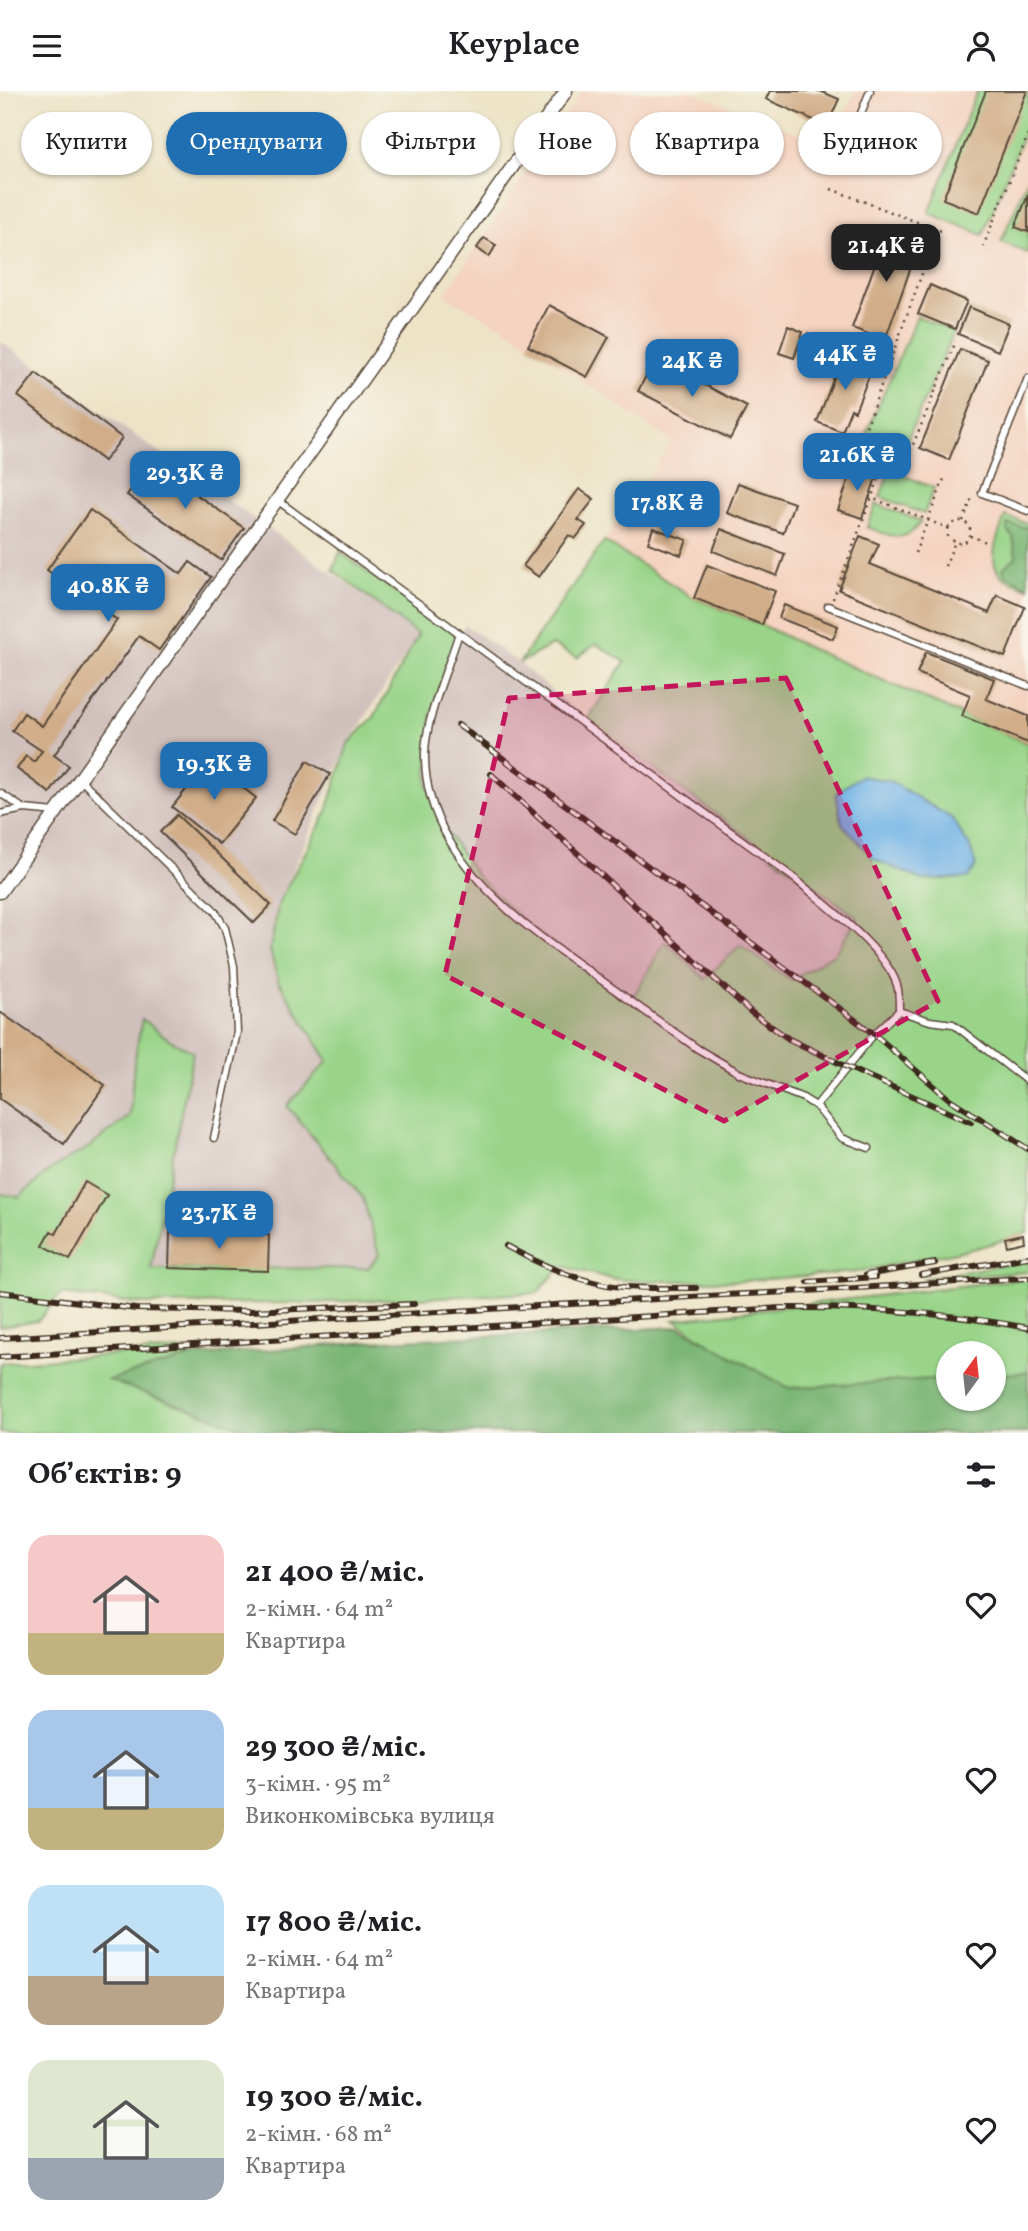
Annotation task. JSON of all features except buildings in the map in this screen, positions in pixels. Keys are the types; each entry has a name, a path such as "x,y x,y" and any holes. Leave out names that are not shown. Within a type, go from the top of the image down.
{"street":[{"path":"0,892 566,91"}],"lane":[{"path":"861,112 870,91"},
{"path":"1028,378 982,493 1028,511"},
{"path":"277,500 794,878 868,943 890,972 898,988 900,1011"},
{"path":"829,606 1028,686"},
{"path":"459,633 432,713 424,755 428,795 443,829 459,855 495,897 536,934 698,1049 739,1073 803,1098 816,1106 842,1138 869,1147"},
{"path":"80,779 215,911 225,927 234,966 237,1032 214,1137"},
{"path":"0,793 24,810"},
{"path":"0,814 24,810 56,812"},
{"path":"900,1011 930,1021 953,1024 1028,1081"},
{"path":"816,1106 874,1034 900,1011"}],"path":[{"path":"983,247 1028,135"},
{"path":"831,189 945,232"},
{"path":"859,446 938,230"},
{"path":"807,333 890,362"},
{"path":"905,464 956,341"},
{"path":"829,606 887,457"},
{"path":"915,553 944,479"},
{"path":"963,521 975,490"},
{"path":"871,498 948,528"},
{"path":"957,520 963,521 970,527 970,536 964,543 955,542 948,536 948,528 957,520"},
{"path":"970,536 989,543"},
{"path":"945,566 955,542"}],"highlighted area":[{"path":"786,678 938,1001 724,1121 445,975 509,698"}],"shaded area":[{"path":"582,91 690,91 744,112 630,112 630,175 784,175 784,128 798,133 798,175 942,175 942,112 846,112 855,91 1028,91 1028,744 694,598 604,541 672,442 510,331 444,295 525,175 616,175 616,112 568,112"},
{"path":"0,341 419,634 348,744 279,902 270,950 278,981 328,1061 288,1106 363,1198 379,1255 368,1268 70,1277 0,1264"},
{"path":"465,625 519,663 587,720 858,918 835,953 791,981 740,945 706,980 665,942 631,1001 523,922 477,876 443,829 427,783 436,714 458,638"}],"green space":[{"path":"977,91 1028,91 1028,123 983,235 929,213"},
{"path":"1028,178 1028,253 1001,242"},
{"path":"917,316 954,332 904,447 867,432"},
{"path":"890,470 934,488 924,514 880,497"},
{"path":"876,504 921,521 909,534 903,536 882,533 867,527"},
{"path":"1005,516 1028,524 1028,588 1006,579 995,566 995,549"},
{"path":"1007,524 1028,528 1028,586 1005,575 1003,568 1016,557 1013,537 1007,530"},
{"path":"604,541 694,598 762,625 1028,744 1028,1233 976,1248 857,1272 742,1281 612,1279 562,1266 537,1293 310,1303 144,1304 61,1294 38,1321 0,1327 0,1194 19,1197 49,1171 92,1145 130,1116 134,1063 142,1019 170,1040 193,1052 151,1269 368,1268 379,1255 363,1198 287,1106 328,1061 278,981 270,950 279,902 327,811 348,744 374,717 418,635 333,570 340,552 420,610 459,633 432,713 427,783 440,822 477,876 523,922 631,1001 665,941 705,979 740,945 791,980 835,953 858,918 587,720 625,662 596,644 577,658 552,645 519,663"},
{"path":"1028,1260 1028,1272 922,1279"},
{"path":"1028,1278 1028,1374 1006,1377 1006,1341 936,1341 936,1383 789,1388 730,1357 674,1320"},
{"path":"679,1327 789,1388 936,1379 936,1411 1006,1411 1006,1374 1028,1372 1028,1433 258,1433 108,1380 195,1356 383,1341"},
{"path":"180,1350 275,1433 0,1433 0,1363"}],"water":[{"path":"861,776 890,781 953,819 969,844 976,866 968,878 922,880 874,859 842,824 836,793"}],"railway":[{"path":"458,725 874,1034 948,1098 1028,1149"},
{"path":"491,774 752,1013 789,1039 971,1122"},
{"path":"506,1246 558,1271 600,1284 634,1288 696,1288"},
{"path":"921,1275 1028,1257"},
{"path":"866,1275 935,1263"},
{"path":"808,1282 875,1277"},
{"path":"0,1338 1028,1278"},
{"path":"0,1292 136,1309 250,1311 414,1304"},
{"path":"0,1357 780,1308 905,1312 1028,1328"}]}
